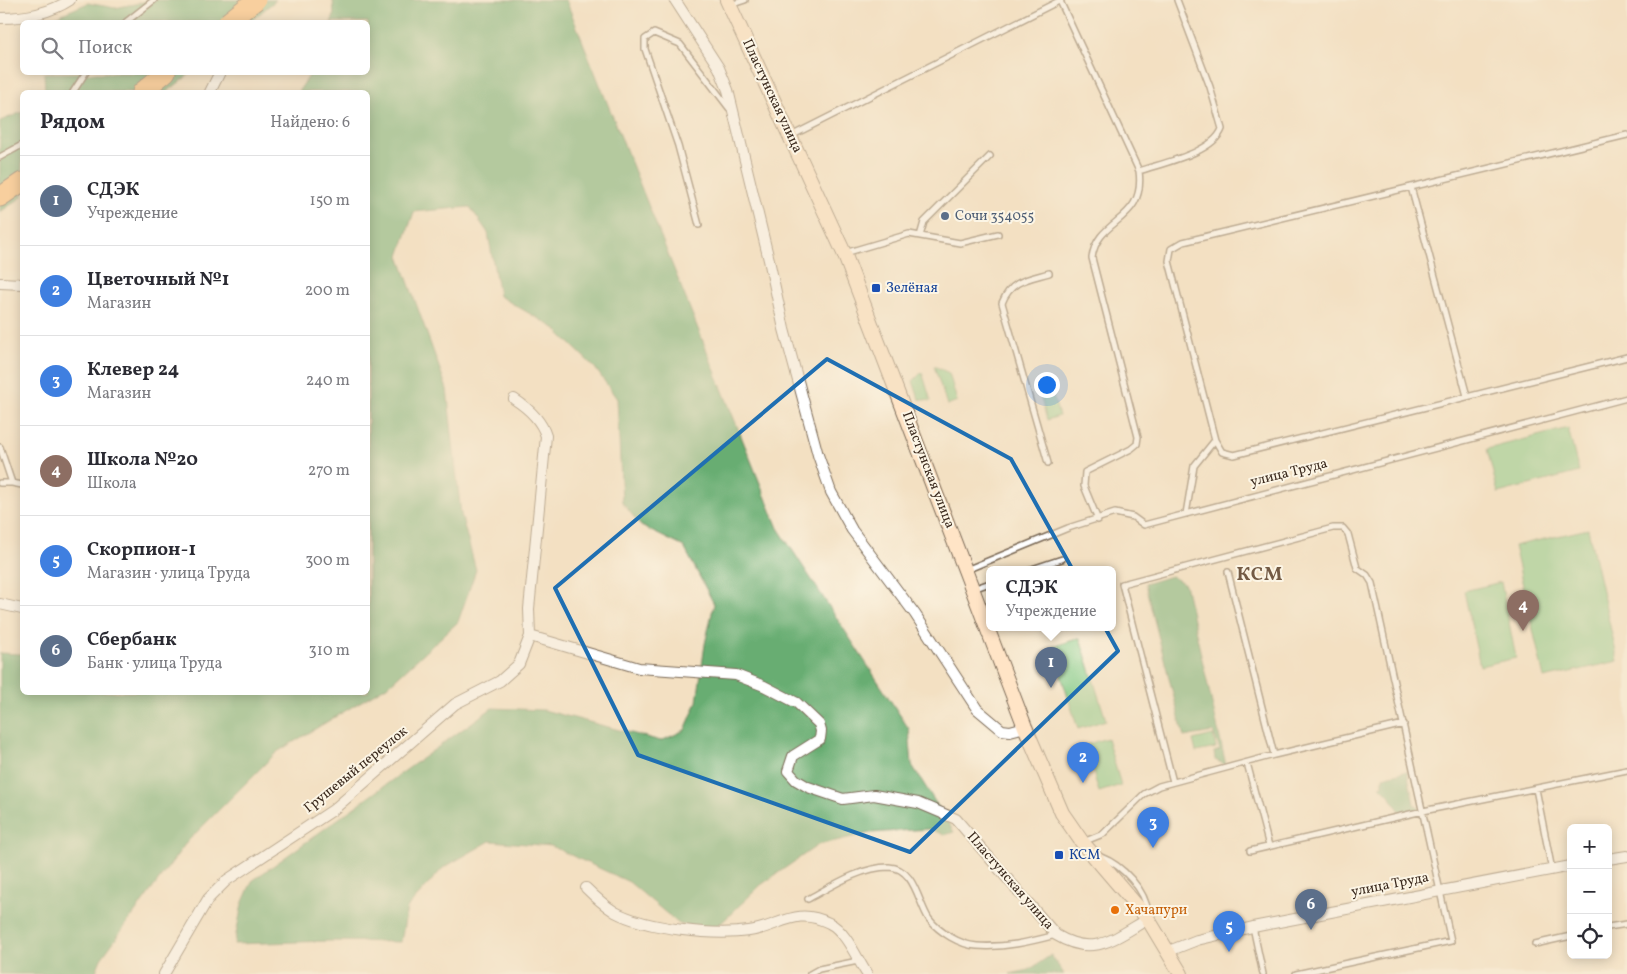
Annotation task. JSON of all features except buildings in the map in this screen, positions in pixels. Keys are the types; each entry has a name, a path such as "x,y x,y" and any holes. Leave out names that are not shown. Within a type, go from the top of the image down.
{"highway":[{"path":"230,20 255,0"},
{"path":"144,90 162,75"},
{"path":"0,197 20,183"}],"main road":[{"name":"Пластунская улица","path":"728,3 844,253 986,625"},
{"name":"Пластунская улица","path":"988,631 1062,813 1082,842 1148,919 1169,951 1181,974"}],"street":[{"path":"0,18 37,14 60,7 70,0"},
{"path":"244,20 255,0"},
{"path":"675,0 720,68 728,90 770,260 784,329 818,455 831,492 852,530 915,614 977,709 1002,730 1010,732 1026,727"},
{"path":"211,90 218,75"},
{"path":"0,283 20,284"},
{"name":"Грушевый переулок","path":"164,974 208,899 227,880 333,810 455,704 500,681 518,664 530,636 530,609 546,436 543,426 535,415 514,399"},
{"path":"0,604 20,609"},
{"name":"Пластунская улица","path":"530,636 639,668 736,675 764,686 797,703 819,724 821,731 820,739 793,756 788,771 796,780 808,788 843,799 874,795 918,803 956,819 1056,935 1070,943 1096,945 1108,942 1148,919"},
{"path":"1612,858 1627,856"},
{"name":"улица Труда","path":"1169,951 1197,940 1252,926 1567,867"},
{"path":"586,888 599,901 617,913 647,923 702,933 751,931 802,914 830,923 842,935 867,974"}],"lane":[{"path":"129,20 154,0"},
{"name":"Пластунская улица","path":"728,3 745,0"},
{"path":"790,136 1061,0 1139,171 1140,181 1136,200 1130,212 1098,238 1093,247 1092,258 1138,437 1136,444 1131,449 1085,472 1084,486 1098,520"},
{"path":"1139,171 1200,150 1213,142 1222,129 1210,87 1177,0"},
{"path":"699,225 678,146 645,49 645,38 654,33 680,44 718,91 732,112"},
{"path":"74,90 84,75"},
{"path":"1627,135 1183,242 1171,249 1169,261 1215,440 1222,452 1234,455 1627,357"},
{"path":"0,157 20,146"},
{"path":"920,236 924,222 990,156"},
{"path":"1411,187 1466,396"},
{"path":"844,253 910,234 960,243 998,234"},
{"path":"1048,463 1002,303 1006,292 1021,281 1049,273"},
{"name":"улица Труда","path":"966,570 1068,528 1115,513 1133,516 1144,525 1627,398"},
{"path":"1186,514 1194,466 1215,440"},
{"path":"0,447 12,483"},
{"path":"0,483 20,485"},
{"name":"улица Труда","path":"1173,782 1122,584 1334,528 1343,528 1348,534 1357,568 1371,581 1451,941 1296,974"},
{"path":"1041,566 1062,559"},
{"path":"1228,572 1274,755"},
{"path":"972,589 986,584"},
{"path":"1082,842 1103,834 1144,794 1159,786 1274,755 1404,724"},
{"path":"1247,763 1269,846"},
{"path":"1250,851 1423,811 1627,770"},
{"path":"1536,789 1552,870"},
{"path":"808,898 860,873 890,867 898,870 912,882 928,918 940,931 958,940 976,946 1012,946 1056,935"},
{"path":"1612,926 1627,924"},
{"path":"1252,926 1263,974"},
{"path":"1535,944 1567,937"},
{"path":"810,974 819,969 858,961"}],"highlighted area":[{"path":"827,359 1011,459 1118,651 910,852 638,755 555,588"}],"green space":[{"path":"153,0 276,0 252,20 52,20 88,3 115,8"},
{"path":"333,0 566,0 778,528 909,729 912,765 954,832 945,835 929,829 870,833 818,845 761,885 715,929 679,924 629,882 551,846 490,841 443,868 407,908 401,942 331,941 234,944 242,904 252,881 492,708 544,710 661,741 685,730 697,702 705,644 714,604 684,547 641,526 622,502 617,399 595,368 553,327 499,296 488,233 470,207 414,212 399,256 447,389 461,514 476,570 458,622 390,684 277,752 186,843 101,959 95,974 0,974 0,653 20,654 20,695 370,695 370,90 299,90 310,75 370,75 370,20 332,20 334,16"},
{"path":"44,75 188,75 170,90 45,90"},
{"path":"20,113 20,198 0,212 0,121"},
{"path":"934,366 949,373 957,401 947,405"},
{"path":"922,372 931,401 919,399 913,381"},
{"path":"1052,392 1059,416 1047,420 1040,395"},
{"path":"1568,428 1579,472 1498,493 1487,449"},
{"path":"1588,529 1618,661 1544,678 1514,546"},
{"path":"1171,576 1185,584 1226,765 1215,760 1214,752 1220,750 1213,732 1184,737 1145,584"},
{"path":"1501,582 1516,658 1480,666 1464,591"},
{"path":"1080,638 1106,720 1078,729 1052,647"},
{"path":"1213,735 1216,748 1196,752 1193,740"},
{"path":"1107,738 1121,785 1099,792 1085,745"},
{"path":"1407,771 1414,804 1421,810 1401,813 1389,795 1380,786 1383,785 1383,777"},
{"path":"1051,955 1064,974 1010,974 1029,970"}],"place":[{"name":"Сочи 354055","path":"945,216"},
{"name":"Зелёная","path":"876,288"},
{"name":"Школа №20","path":"1523,631"},
{"name":"СДЭК","path":"1051,688"},
{"name":"Цветочный №1","path":"1083,783"},
{"name":"Клевер 24","path":"1153,848"},
{"name":"КСМ","path":"1059,855"},
{"name":"Хачапури","path":"1115,910"},
{"name":"Сбербанк","path":"1311,930"},
{"name":"Скорпион-1","path":"1229,952"}],"district":[{"name":"КСМ","path":"1260,575"}]}
